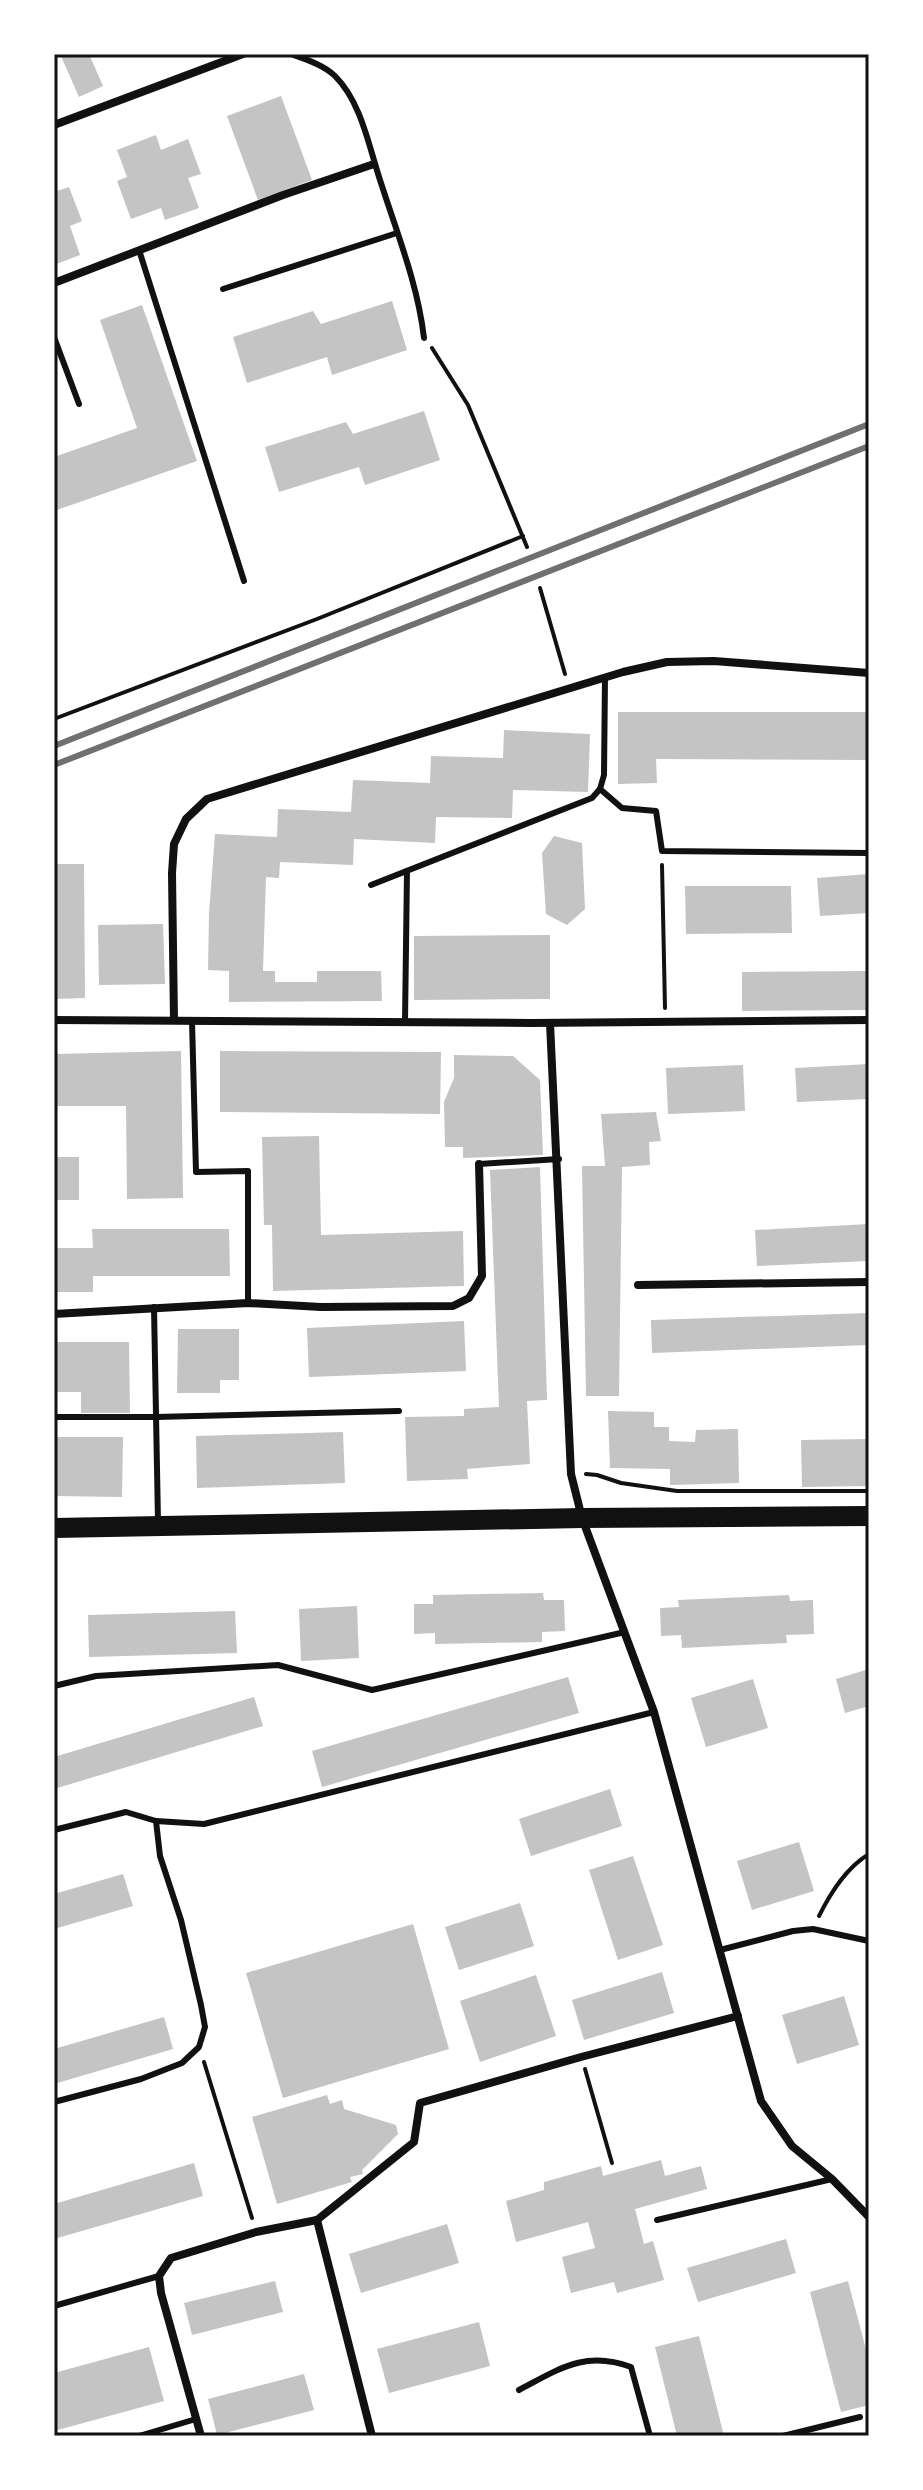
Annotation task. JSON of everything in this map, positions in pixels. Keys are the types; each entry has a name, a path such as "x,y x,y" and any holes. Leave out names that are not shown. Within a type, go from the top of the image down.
{"main road":[{"path":"54,1528 869,1516"}],"street":[{"path":"54,125 243,54"},
{"path":"54,283 283,195 374,164"},
{"path":"174,1020 174,844 186,819 207,799 605,677 667,662 714,661 869,673"},
{"path":"54,1020 550,1023 869,1020"},
{"path":"550,1023 559,1159 571,1474 582,1518 654,1712 761,2101 792,2146 832,2179 869,2217"},
{"path":"54,1314 248,1303 321,1307 453,1306 469,1298 482,1276 479,1164"},
{"path":"638,1285 869,1282"},
{"path":"201,2436 161,2293 159,2276 171,2258 256,2232 317,2220 414,2142 420,2103 738,2016"},
{"path":"317,2220 372,2436"}],"lane":[{"path":"291,54 335,75 356,108 397,233 422,318 424,338"},
{"path":"223,289 397,233"},
{"path":"139,250 244,581"},
{"path":"54,337 79,404"},
{"path":"371,885 592,798 600,789 604,775 605,677"},
{"path":"600,789 622,808 656,811 662,851 869,853"},
{"path":"405,1022 407,871"},
{"path":"192,1021 196,1172 248,1171 248,1303"},
{"path":"479,1164 559,1159"},
{"path":"154,1307 158,1526"},
{"path":"54,1417 399,1411"},
{"path":"54,1686 96,1676 278,1665 372,1690 625,1632"},
{"path":"54,1830 126,1812 156,1821 204,1824 654,1712"},
{"path":"54,2102 141,2079 182,2063 199,2047 205,2027 201,2005 181,1920 160,1856 156,1821"},
{"path":"720,1950 793,1931 813,1929 869,1941"},
{"path":"657,2220 832,2179"},
{"path":"54,2306 159,2276"},
{"path":"519,2390 572,2362 609,2359 631,2367 650,2436"},
{"path":"783,2436 860,2417"},
{"path":"139,2436 196,2419"}],"path":[{"path":"424,338 453,377 468,405 527,547"},
{"path":"54,719 317,619 523,536"},
{"path":"540,588 569,688"},
{"path":"662,851 665,1022"},
{"path":"571,1474 597,1475 621,1483 677,1491 869,1491"},
{"path":"813,1929 829,1896 855,1862 869,1854"},
{"path":"199,2047 256,2232"},
{"path":"581,2057 612,2163"}],"building":[{"path":"60,54 89,54 103,86 79,97"},
{"path":"281,96 312,180 258,200 227,116"},
{"path":"156,135 161,150 188,139 201,174 188,178 199,208 165,220 161,208 131,219 117,181 127,177 117,150"},
{"path":"69,187 82,221 70,226 80,255 54,265 54,192"},
{"path":"392,301 407,350 332,375 327,357 247,383 233,337 313,311 321,324"},
{"path":"142,305 197,461 54,511 54,457 137,428 100,320"},
{"path":"424,411 440,460 365,485 359,467 279,492 265,447 346,422 353,434"},
{"path":"618,712 869,712 869,760 656,759 657,783 618,784"},
{"path":"504,730 590,734 588,792 513,790 512,818 436,817 435,843 354,839 353,865 280,862 279,878 266,877 263,971 275,971 275,982 317,982 317,971 381,971 382,1001 229,1002 229,971 208,970 215,834 277,837 278,809 351,812 353,780 430,783 431,756 503,758"},
{"path":"554,836 582,843 585,909 567,925 546,914 542,853"},
{"path":"54,864 84,864 85,998 54,999"},
{"path":"869,874 869,913 820,916 817,878"},
{"path":"685,886 791,886 792,933 686,934"},
{"path":"163,924 165,984 99,985 98,925"},
{"path":"550,935 550,999 414,1000 414,936"},
{"path":"869,971 869,1010 742,1011 742,972"},
{"path":"181,1051 183,1198 127,1199 126,1106 54,1106 54,1054"},
{"path":"220,1051 441,1052 440,1114 220,1112"},
{"path":"454,1055 513,1056 540,1080 543,1155 463,1158 463,1147 445,1147 444,1102 454,1078"},
{"path":"869,1064 869,1099 797,1102 795,1068"},
{"path":"743,1065 745,1111 668,1114 666,1068"},
{"path":"656,1112 661,1141 649,1142 650,1165 622,1167 619,1396 586,1396 582,1166 605,1166 601,1114"},
{"path":"319,1136 321,1235 463,1231 464,1286 273,1291 272,1225 264,1225 262,1137"},
{"path":"54,1157 79,1157 79,1200 54,1200"},
{"path":"540,1167 547,1400 527,1401 530,1464 467,1469 468,1479 407,1481 405,1417 464,1416 464,1409 499,1407 490,1170"},
{"path":"869,1224 869,1261 757,1266 755,1230"},
{"path":"92,1229 229,1229 230,1276 93,1276 93,1292 54,1292 54,1248 93,1248"},
{"path":"869,1313 869,1345 652,1353 651,1320"},
{"path":"464,1321 466,1371 309,1377 307,1328"},
{"path":"178,1329 239,1329 239,1380 220,1380 220,1393 177,1393"},
{"path":"54,1342 129,1342 130,1413 81,1413 81,1392 54,1392"},
{"path":"608,1411 654,1412 654,1427 669,1427 669,1441 695,1442 696,1430 738,1429 739,1483 670,1485 670,1469 610,1468"},
{"path":"343,1432 345,1483 197,1488 196,1436"},
{"path":"54,1437 123,1437 122,1497 54,1496"},
{"path":"869,1439 869,1486 802,1487 801,1440"},
{"path":"543,1593 544,1600 564,1600 565,1631 542,1632 542,1642 435,1644 435,1633 414,1634 414,1604 433,1604 433,1595"},
{"path":"789,1595 790,1601 813,1600 814,1634 786,1635 787,1643 682,1648 681,1635 661,1636 660,1608 679,1607 678,1600"},
{"path":"357,1606 359,1658 301,1661 299,1609"},
{"path":"235,1611 237,1653 89,1657 88,1615"},
{"path":"869,1669 869,1706 845,1713 836,1679"},
{"path":"568,1677 579,1713 322,1787 312,1751"},
{"path":"753,1679 768,1728 706,1747 691,1698"},
{"path":"254,1697 263,1726 54,1789 54,1757"},
{"path":"610,1789 622,1826 531,1856 519,1819"},
{"path":"799,1842 814,1891 752,1910 737,1861"},
{"path":"633,1856 663,1945 618,1960 589,1870"},
{"path":"123,1874 133,1906 54,1929 54,1894"},
{"path":"520,1903 534,1946 459,1970 445,1927"},
{"path":"413,1924 449,2049 283,2098 246,1973"},
{"path":"662,1972 674,2013 584,2040 572,2000"},
{"path":"536,1975 556,2036 480,2062 460,2001"},
{"path":"844,1996 859,2045 797,2064 782,2015"},
{"path":"164,2017 173,2049 54,2084 54,2049"},
{"path":"327,2095 330,2104 342,2100 344,2109 396,2125 398,2134 362,2170 363,2174 350,2177 352,2182 277,2204 252,2117"},
{"path":"661,2160 665,2176 701,2166 707,2189 635,2209 644,2244 653,2241 664,2280 617,2293 614,2282 571,2293 562,2257 595,2248 588,2222 516,2242 506,2201 544,2190 544,2182 601,2166 603,2176"},
{"path":"194,2163 203,2196 54,2239 54,2204"},
{"path":"447,2224 459,2263 361,2293 349,2254"},
{"path":"786,2239 796,2273 698,2302 687,2268"},
{"path":"275,2281 283,2312 192,2335 184,2303"},
{"path":"848,2281 869,2361 869,2405 841,2412 810,2292"},
{"path":"479,2322 490,2366 389,2393 377,2349"},
{"path":"699,2336 724,2436 677,2436 655,2347"},
{"path":"149,2347 164,2401 54,2431 54,2373"},
{"path":"304,2374 314,2410 217,2435 208,2399"}],"railway":[{"path":"54,746 869,424"},
{"path":"54,765 869,446"}]}
